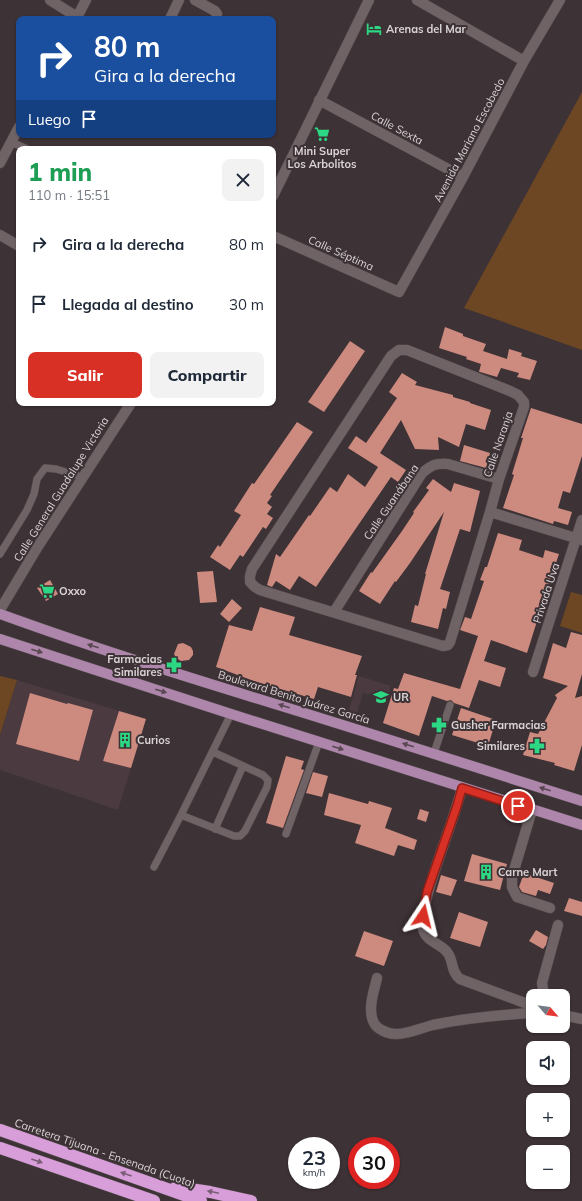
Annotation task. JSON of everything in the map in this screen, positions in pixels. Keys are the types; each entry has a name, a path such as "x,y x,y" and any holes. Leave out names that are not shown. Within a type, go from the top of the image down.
{"highway":[{"name":"Carretera Tijuana - Ensenada (Cuota)","path":"0,1130 201,1201"},
{"path":"0,1148 154,1201"},
{"path":"163,1187 194,1189 251,1201"}],"main road":[{"name":"Boulevard Benito Juárez García","path":"0,614 52,633 167,670 434,753 582,801"},
{"path":"0,639 462,788 582,825"}],"street":[{"path":"50,0 73,16"},
{"path":"77,16 86,0"},
{"path":"171,16 179,0"},
{"path":"195,0 215,11 217,16"},
{"path":"276,190 369,0"},
{"path":"417,0 524,61"},
{"name":"Avenida Mariano Escobedo","path":"399,292 524,61 560,0"},
{"name":"Calle Sexta","path":"320,100 463,176"},
{"path":"0,163 16,133"},
{"path":"0,235 16,244"},
{"name":"Calle Séptima","path":"276,237 399,292"},
{"name":"Calle Naranja","path":"399,350 407,350 510,391 521,398 524,402 524,408 499,479 448,645 443,646 260,590 254,587 250,582 252,569 391,356 399,350"},
{"name":"Calle General Guadalupe Victoria","path":"0,610 37,548 128,406"},
{"name":"Calle Guanábana","path":"334,612 422,473 431,466 448,464 499,479"},
{"path":"490,512 579,539"},
{"name":"Privada Uva","path":"533,672 579,539 582,520"},
{"path":"462,788 427,892 423,916 423,931 426,936 448,952 454,974 460,979 526,1003"},
{"path":"532,810 512,877 512,887 517,897 550,908"},
{"path":"543,989 542,983 558,925"},
{"path":"377,978 371,1010 374,1023 379,1028 394,1034 401,1034 433,1025 477,1017 526,1013"},
{"path":"570,1016 582,1019"}],"lane":[{"path":"11,142 20,146"},
{"path":"0,554 27,510 34,494 37,479 45,468 56,469 82,477"},
{"path":"434,753 450,705"},
{"path":"154,867 231,714"},
{"path":"286,834 319,742"},
{"path":"181,815 237,836 243,834 267,787 268,783 266,777 213,752"},
{"path":"215,828 243,766"}],"shaded area":[{"path":"582,92 582,350 464,308"},
{"path":"571,592 582,595 582,633 560,626"},
{"path":"0,676 17,680 0,735"},
{"name":"UR","path":"359,676 391,686 387,700 363,693 357,713 349,710"},
{"path":"17,680 146,719 118,810 0,770 0,735"}],"building":[{"path":"445,327 463,334 463,336 486,344 483,351 507,359 509,349 522,353 521,356 537,361 530,380 517,377 519,373 501,368 497,377 479,372 481,364 466,359 467,357 439,348"},
{"path":"350,341 365,351 324,412 308,402"},
{"path":"402,373 417,382 415,385 453,395 453,397 491,410 485,430 466,424 459,447 438,437 439,450 415,449 401,420 380,453 406,470 398,482 391,477 316,587 299,576 290,590 276,581 272,587 267,585 276,554 280,557 330,487 337,492 348,474 365,487 378,467 348,448 356,436 366,443 397,398 389,392"},
{"path":"531,408 582,424 582,456 570,493 563,491 558,508 572,512 568,525 554,521 553,524 503,508 514,475 512,474 523,438 521,438"},
{"path":"297,422 313,432 270,495 272,496 267,503 272,507 267,514 273,518 266,529 263,527 243,557 240,555 230,570 210,557 218,545 220,547 241,515 234,511 252,483 254,484"},
{"path":"464,445 490,453 486,468 460,461"},
{"path":"433,479 451,492 454,483 480,491 470,532 460,529 440,589 450,592 446,609 443,608 438,629 411,622 415,605 418,606 425,574 444,512 410,563 396,582 395,581 380,604 359,591 414,513 413,512 429,490 426,488"},
{"path":"498,533 522,540 519,550 543,558 545,550 559,554 548,586 550,587 540,618 538,618 527,653 491,640 484,661 506,668 500,687 479,680 469,708 454,703 451,700 447,701 432,696 419,736 383,723 394,688 398,689 404,673 460,689 478,636 460,630 465,617 471,619 484,581 480,580 485,567 487,567"},
{"path":"213,571 217,602 200,603 197,572"},
{"name":"Oxxo","path":"50,580 58,594 46,601 37,588"},
{"path":"232,599 242,608 229,622 220,614"},
{"path":"260,607 295,617 289,635 362,656 355,675 357,675 351,697 318,687 314,699 257,682 216,667 229,625 252,631"},
{"path":"571,632 582,635 582,674 575,698 582,696 582,745 574,771 554,765 555,763 523,755 530,732 538,734 557,698 555,695 568,686 543,678 553,643 566,648"},
{"path":"183,643 191,647 193,655 189,660 181,661 176,658 174,654 178,644"},
{"path":"30,693 93,710 79,761 16,744"},
{"path":"461,708 496,720 488,746 452,735"},
{"name":"Curios","path":"119,711 146,719 131,768 103,761"},
{"path":"286,756 304,761 301,769 304,770 283,828 266,823"},
{"path":"313,772 328,776 322,797 306,793"},
{"path":"329,793 368,804 369,801 392,808 385,828 417,840 414,850 398,845 394,856 355,843 361,825 324,815"},
{"path":"420,809 429,812 426,822 417,819"},
{"name":"Carne Mart","path":"472,854 507,864 500,890 464,881"},
{"path":"524,873 554,883 550,894 538,890 536,896 522,892 519,887"},
{"path":"441,875 457,880 451,896 436,892"},
{"path":"569,898 582,902 582,916 564,911"},
{"path":"459,912 488,922 480,947 450,938"},
{"path":"536,930 548,937 546,945 543,949 529,941"},
{"path":"364,931 393,941 384,966 355,956"}],"place":[{"name":"Arenas del Mar","path":"374,29"},
{"name":"Mini Super Los Arbolitos","path":"322,134"},
{"name":"Oxxo","path":"47,591"},
{"name":"Farmacias Similares","path":"174,665"},
{"name":"UR","path":"381,697"},
{"name":"Gusher Farmacias","path":"439,725"},
{"name":"Curios","path":"125,740"},
{"name":"Similares","path":"537,746"},
{"name":"Carne Mart","path":"486,872"}],"route":[{"path":"423,916 427,892 462,788 518,806"}]}
